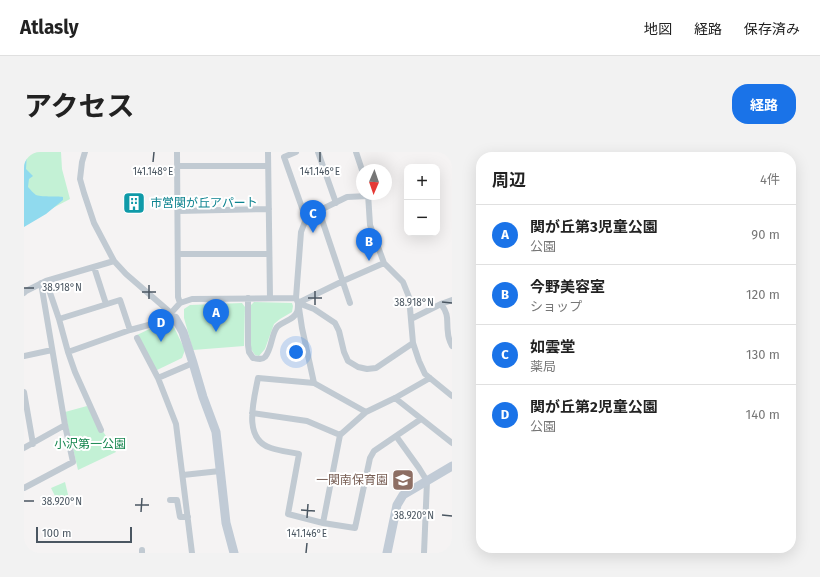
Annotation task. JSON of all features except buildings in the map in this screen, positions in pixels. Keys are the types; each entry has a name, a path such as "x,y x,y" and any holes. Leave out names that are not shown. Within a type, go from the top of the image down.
{"street":[{"path":"85,152 80,178 94,223 114,261 126,274 173,315 183,332 194,363 203,397 216,432 226,523 234,553 242,553"},
{"path":"177,152 178,297 180,303"},
{"path":"268,152 270,298"},
{"path":"296,152 284,157 306,219"},
{"path":"318,152 336,203"},
{"path":"356,152 360,164"},
{"path":"177,166 268,166"},
{"path":"248,298 249,352 253,358 260,360 265,357 276,329 297,312 301,232 306,219 312,214 347,197 356,196"},
{"path":"368,200 370,225 384,263 403,282 409,297 412,343 419,361 425,374 452,396"},
{"path":"178,211 269,209"},
{"path":"319,211 350,303"},
{"path":"178,254 270,254"},
{"path":"24,293 44,282 114,261"},
{"path":"297,300 384,263"},
{"path":"94,267 106,304"},
{"path":"44,282 59,319 75,372 101,430"},
{"path":"24,488 73,462 52,350 44,282"},
{"path":"68,352 173,315 180,303 192,299 270,298 297,300 335,323 348,361 358,367 367,369 376,368 412,343"},
{"path":"59,319 120,300 130,330"},
{"path":"297,300 314,383"},
{"path":"411,319 452,300"},
{"path":"441,304 445,309 448,320 448,333 452,346"},
{"path":"137,338 158,378 176,424 192,553"},
{"path":"24,356 52,350"},
{"path":"158,378 194,363"},
{"path":"366,412 314,383 258,378 252,413 254,432 258,441 270,448 299,454 288,514 323,523 355,528 370,458 374,451 421,419"},
{"path":"323,523 340,435 366,412 395,398 430,378"},
{"path":"24,392 33,444"},
{"path":"395,398 452,444"},
{"path":"252,413 307,421 340,435"},
{"path":"24,448 65,425"},
{"path":"396,436 427,481 424,553"},
{"path":"388,553 397,504 403,495 452,466"},
{"path":"183,475 220,471"},
{"path":"170,500 177,500 180,517 188,517"}],"green space":[{"path":"24,152 61,152 62,169 70,199 24,223"},
{"path":"254,302 292,303 293,306 292,312 274,324 265,349 259,356 255,355 251,349 250,339 251,305"},
{"path":"242,303 245,307 244,346 193,350 184,318 184,309 190,305"},
{"path":"170,319 185,350 182,358 155,371 137,335"},
{"name":"小沢第一公園","path":"87,406 116,452 78,470 65,412"},
{"path":"65,482 70,503 60,506 51,488"}],"water":[{"path":"24,152 27,152 26,169 33,176 29,179 28,187 36,195 63,197 63,200 46,214 24,227"}],"place":[{"name":"市営関が丘アパート","path":"134,203"},
{"name":"如雲堂","path":"313,233"},
{"name":"今野美容室","path":"369,261"},
{"name":"関が丘第3児童公園","path":"216,332"},
{"name":"関が丘第2児童公園","path":"161,342"},
{"name":"一関南保育園","path":"403,480"}]}
